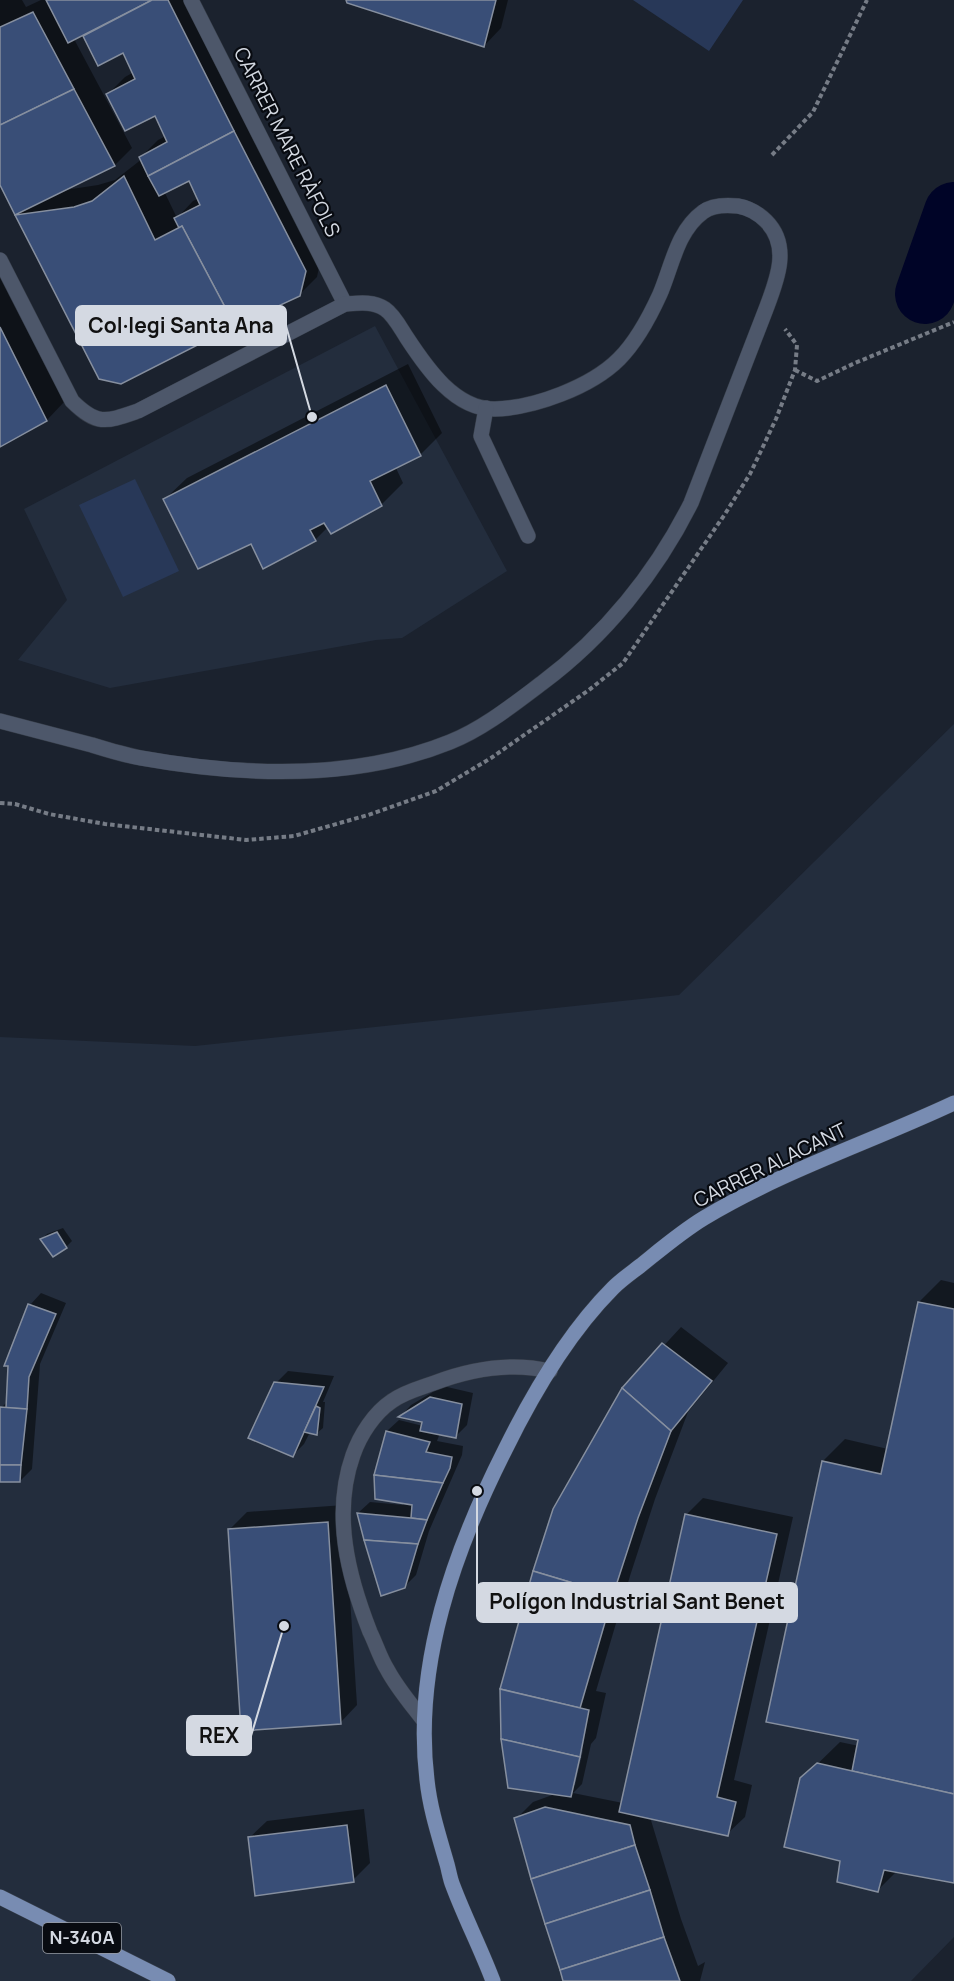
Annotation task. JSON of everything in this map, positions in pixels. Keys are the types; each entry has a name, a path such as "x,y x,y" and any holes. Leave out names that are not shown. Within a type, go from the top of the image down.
{"main road":[{"name":"CARRER ALACANT","path":"493,1981 452,1884 437,1830 427,1783 423,1742 424,1721 432,1654 454,1566 490,1479 520,1419 570,1341 613,1288 702,1219 789,1175 954,1103"},
{"name":"N-340A","path":"0,1897 168,1980"}],"street":[{"name":"CARRER MARE RÀFOLS","path":"191,0 345,304"},
{"path":"0,260 72,401 87,415 101,420 117,419 138,411 345,304 364,302 387,310 423,364 459,398 480,408 520,406 549,398 581,385 604,372 620,358 648,317 659,296 686,228 706,209 718,206 749,208 763,218 774,229 779,242 780,262 776,284 691,502 678,529 627,602 598,635 561,669 486,723 452,741 407,756 365,765 319,770 202,767 138,758 0,721"},
{"path":"486,408 481,436 528,536"},
{"path":"424,1721 386,1668 360,1603 343,1533 343,1496 350,1464 358,1442 380,1412 392,1401 414,1390 491,1368 533,1367 550,1371"}],"path":[{"path":"772,155 813,112 867,0"},
{"path":"0,802 105,824 246,840 294,836 368,815 435,791 491,758 589,690 623,663 750,474 776,419 795,370 797,345 766,309"},
{"path":"795,370 817,381 954,321"}],"shaded area":[{"path":"633,0 743,0 709,51"},
{"path":"375,326 507,571 402,638 376,640 110,688 18,660 67,600 24,509"},
{"path":"135,479 179,571 123,597 79,505"},
{"path":"954,724 954,1937 911,1981 0,1981 0,1037 195,1046 679,995"}],"building":[{"path":"46,0 152,0 68,43"},
{"path":"152,0 168,0 234,131 148,176 139,157 167,142 155,116 125,131 106,94 135,79 123,53 98,66 83,36"},
{"path":"346,0 496,0 484,47 347,3"},
{"path":"33,12 74,89 0,125 0,27"},
{"path":"74,89 115,166 15,215 0,185 0,125"},
{"path":"234,131 306,271 300,296 235,326 182,226 179,228 174,218 200,205 189,181 159,196 148,176"},
{"path":"124,176 155,240 182,226 235,326 121,384 99,379 15,215 74,207 92,201"},
{"path":"0,327 47,421 0,447"},
{"path":"386,385 421,456 370,481 382,506 331,534 324,523 310,530 316,541 263,569 251,544 198,569 163,499"},
{"path":"57,1232 67,1248 53,1257 40,1239"},
{"path":"918,1302 954,1309 954,1794 852,1771 858,1740 766,1722 822,1461 881,1474"},
{"path":"28,1304 56,1314 29,1377 27,1409 6,1408 8,1366 4,1366"},
{"path":"662,1343 712,1381 671,1431 622,1388"},
{"path":"274,1382 324,1387 293,1457 248,1438"},
{"path":"622,1388 671,1431 638,1518 613,1595 533,1571 553,1509"},
{"path":"430,1397 462,1404 456,1438 420,1431 422,1422 398,1417"},
{"path":"316,1406 320,1408 317,1435 304,1432"},
{"path":"0,1407 27,1409 21,1465 0,1465"},
{"path":"386,1431 430,1442 426,1452 452,1457 443,1483 374,1475"},
{"path":"0,1465 21,1465 20,1482 0,1482"},
{"path":"374,1475 443,1483 427,1520 411,1518 412,1505 375,1499"},
{"path":"357,1513 427,1520 418,1544 364,1540"},
{"path":"685,1514 777,1534 717,1797 736,1802 728,1836 619,1812"},
{"path":"328,1522 341,1724 241,1731 228,1529"},
{"path":"364,1540 418,1544 405,1588 381,1596"},
{"path":"533,1571 613,1595 580,1708 500,1689"},
{"path":"500,1689 589,1710 580,1757 501,1739"},
{"path":"501,1739 580,1757 571,1797 508,1788"},
{"path":"817,1763 954,1794 954,1883 884,1870 878,1892 837,1882 840,1861 784,1847 800,1778"},
{"path":"545,1807 630,1825 635,1845 531,1879 514,1818"},
{"path":"347,1825 354,1882 255,1896 248,1837"},
{"path":"635,1845 650,1890 545,1924 531,1879"},
{"path":"650,1890 664,1937 560,1970 545,1924"},
{"path":"664,1937 680,1981 563,1981 560,1970"}],"waterway":[{"path":"925,294 954,212"}],"place":[{"name":"Col·legi Santa Ana","path":"312,417"},
{"name":"Polígon Industrial Sant Benet","path":"477,1491"},
{"name":"REX","path":"284,1626"}]}
